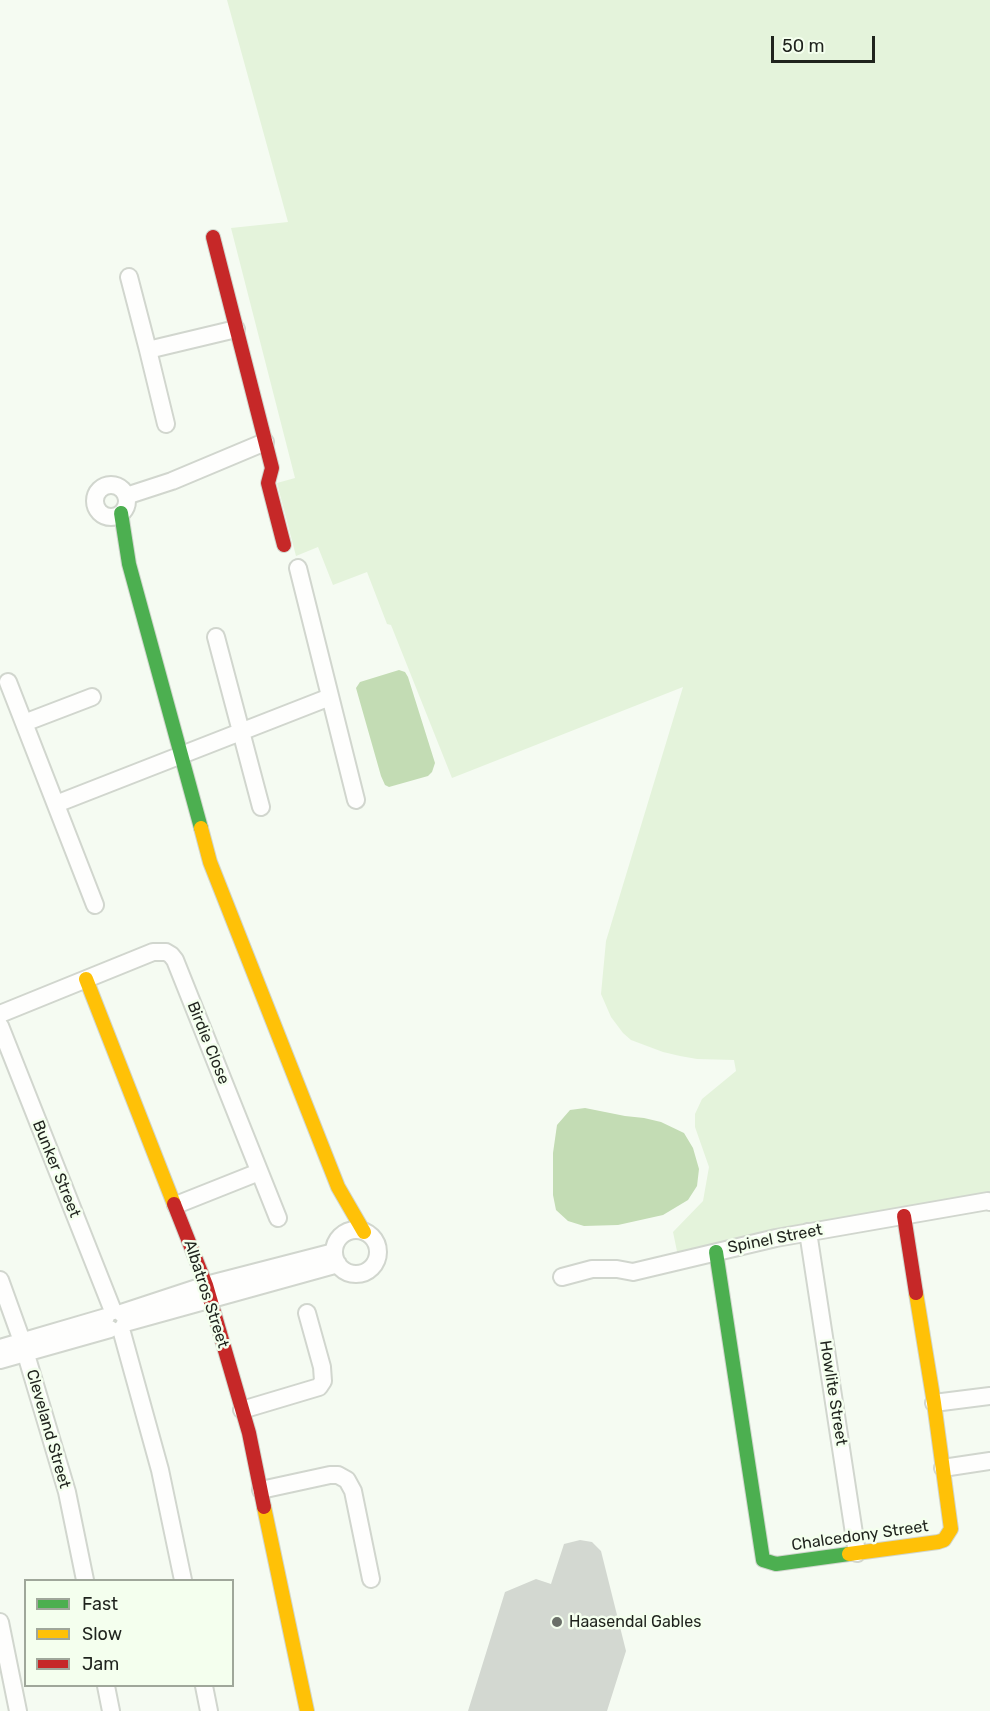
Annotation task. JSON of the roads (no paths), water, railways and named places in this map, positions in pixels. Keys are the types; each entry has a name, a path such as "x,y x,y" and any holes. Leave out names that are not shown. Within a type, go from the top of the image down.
{"street":[{"path":"213,237 272,468 268,483 284,545"},
{"path":"129,277 166,424"},
{"path":"148,350 236,329"},
{"path":"126,496 172,481 265,442"},
{"path":"116,514 99,511 96,505 95,499 101,488 106,485 113,485 123,490 126,496 127,502 116,514 119,543 129,564 180,756 216,879 338,1187 364,1232"},
{"path":"298,568 356,800"},
{"path":"216,637 261,807"},
{"path":"8,682 95,905"},
{"path":"24,723 92,697"},
{"path":"56,804 330,697"},
{"name":"Birdie Close","path":"86,979 153,952 166,952 171,955 175,960 278,1218"},
{"path":"0,1014 86,979"},
{"name":"Albatros Street","path":"86,979 208,1292 249,1433 307,1711"},
{"name":"Bunker Street","path":"0,1026 116,1320 160,1470 183,1579"},
{"path":"176,1205 260,1172"},
{"path":"0,1360 24,1347 337,1252 348,1232 353,1230 369,1234 376,1243 378,1254 374,1263 366,1271 355,1274 343,1269 337,1252 340,1214 338,1187"},
{"name":"Spinel Street","path":"562,1277 592,1269 617,1269 633,1272 760,1241 990,1202"},
{"name":"Chalcedony Street","path":"716,1252 763,1560 776,1564 944,1540 951,1529 934,1403 904,1216"},
{"name":"Howlite Street","path":"808,1232 857,1553"},
{"name":"Cleveland Street","path":"0,1280 24,1347 66,1491 85,1579"},
{"path":"242,1410 319,1387 323,1381 322,1367 307,1313"},
{"path":"0,1348 24,1347"},
{"path":"934,1403 990,1395"},
{"path":"943,1468 990,1461"},
{"path":"261,1490 330,1475 338,1475 347,1480 352,1491 371,1579"},
{"path":"0,1622 18,1711"},
{"path":"106,1687 111,1711"},
{"path":"204,1687 209,1711"}],"place":[{"name":"Haasendal Gables","path":"557,1622"}]}
